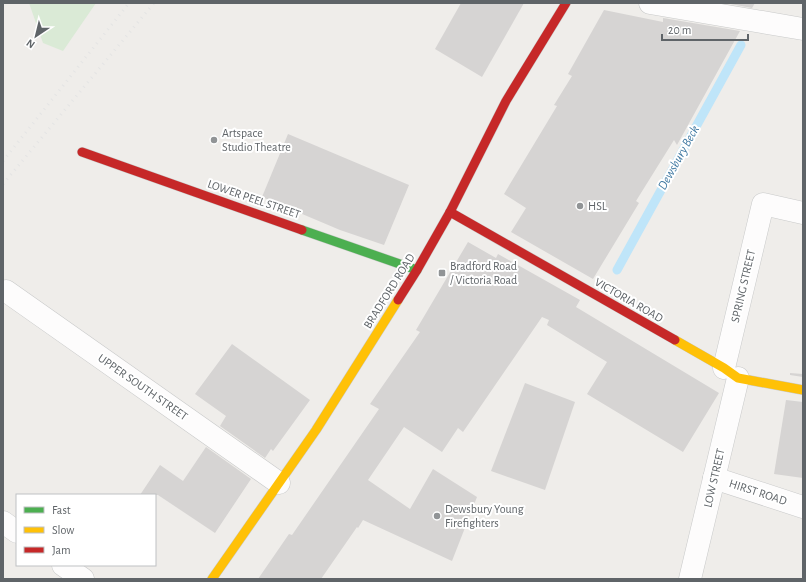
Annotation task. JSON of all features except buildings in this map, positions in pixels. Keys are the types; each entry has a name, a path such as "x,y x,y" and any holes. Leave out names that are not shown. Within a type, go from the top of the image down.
{"street":[{"name":"BRADFORD ROAD","path":"212,579 316,430 417,270 450,212 506,101 566,3"},
{"path":"650,3 803,29"},
{"name":"LOWER PEEL STREET","path":"82,152 417,270"},
{"name":"SPRING STREET","path":"731,373 763,204 803,213"},
{"name":"VICTORIA ROAD","path":"450,212 731,373 803,390"},
{"name":"UPPER SOUTH STREET","path":"6,291 279,483"},
{"name":"LOW STREET","path":"690,579 714,478 731,373"},
{"name":"HIRST ROAD","path":"714,478 803,507"},
{"path":"3,522 16,531"}],"green space":[{"path":"29,3 96,3 63,51 43,43"}],"waterway":[{"name":"Dewsbury Beck","path":"617,270 741,45"}],"railway":[{"path":"3,161 129,3"},
{"path":"3,184 154,3"}],"traffic: fast":[{"path":"302,230 417,270"}],"traffic: slow":[{"path":"212,579 316,430 398,300"},
{"path":"675,340 724,368 738,378 803,390"}],"traffic: jam":[{"path":"398,300 450,212 506,101 566,3"},
{"path":"82,152 302,230"},
{"path":"450,212 675,340"}],"place":[{"name":"Artspace Studio Theatre","path":"214,140"},
{"name":"HSL","path":"580,206"},
{"name":"Bradford Road / Victoria Road","path":"442,273"},
{"name":"Dewsbury Young Firefighters","path":"437,516"}]}
